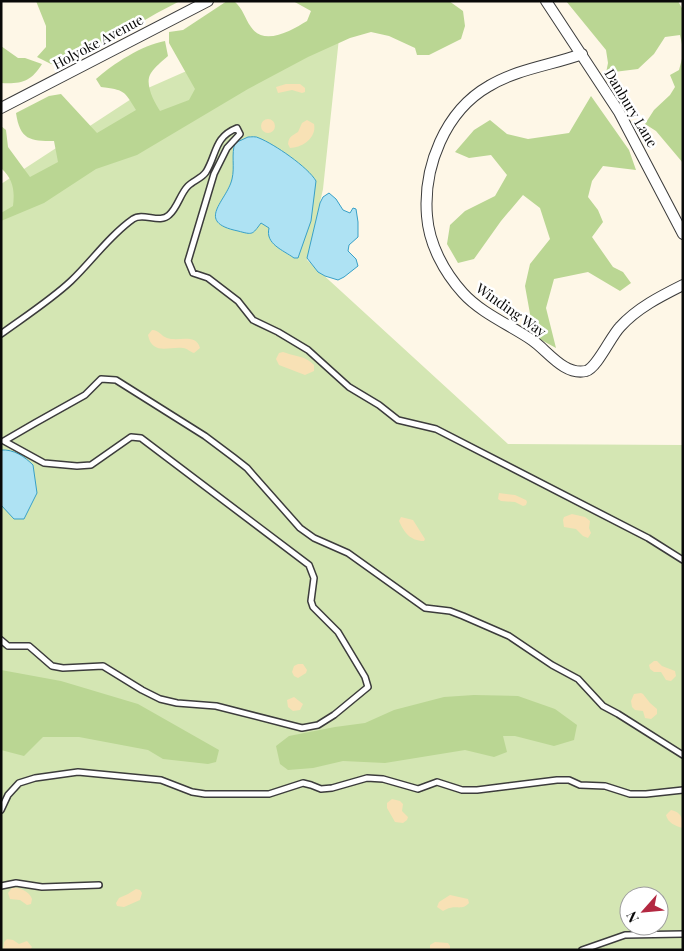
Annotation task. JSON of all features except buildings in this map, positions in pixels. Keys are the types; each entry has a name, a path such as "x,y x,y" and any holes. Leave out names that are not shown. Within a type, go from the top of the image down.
{"street":[{"name":"Holyoke Avenue","path":"1,108 208,1"},
{"name":"Danbury Lane","path":"546,1 582,54 632,135 683,234"},
{"name":"Winding Way","path":"582,54 514,74 489,86 462,108 442,137 432,162 426,196 430,233 437,254 449,276 464,295 485,311 533,341 561,365 573,370 586,371 594,365 610,339 633,314 660,296 683,285"}],"lane":[{"path":"1,334 69,282 123,227 136,217 160,218 169,216 188,185 205,174 218,143 228,131 237,128 240,134 228,148 214,174 204,204 188,261 193,272 208,278 238,301 253,320 308,350 349,387 379,405 398,420 436,429 648,538 683,560"},
{"path":"1,640 8,646 29,646 52,666 63,668 103,666 160,699 177,703 216,706 302,728 318,725 334,715 368,687 365,677 338,632 313,607 311,601 314,578 309,566 141,438 131,437 91,465 77,466 44,463 4,442 85,395 101,379 116,380 205,436 247,468 300,528 314,538 348,553 424,608 463,616 509,636 552,665 578,678 603,706 683,755"},
{"path":"1,810 8,795 18,783 35,778 78,772 161,780 192,792 205,794 269,794 303,783 321,789 332,788 368,778 383,779 418,789 437,782 462,790 477,790 569,780 580,784 605,786 630,794 683,790"},
{"path":"1,886 16,882 42,887 100,886"},
{"path":"582,950 625,935 683,934"}],"green space":[{"path":"36,1 180,1 66,66 51,64 37,57 46,47 46,26"},
{"path":"227,1 234,1 251,27 263,36 278,35 294,29 307,21 311,11 293,1 449,1 463,11 465,26 461,39 429,55 417,55 415,48 389,36 371,32 350,38 308,57 248,89 137,155 96,169 44,203 1,221 1,213 13,206 14,195 11,181 1,168 1,126 6,130 8,147 30,177 58,162 54,141 32,139 23,134 16,113 49,96 61,94 97,133 136,110 123,92 101,87 96,79 128,56 156,43 165,41 168,56 154,69 149,77 149,87 153,98 160,111 189,100 195,89 169,43 169,32 183,30"},
{"path":"566,1 678,1 683,10 683,49 680,35 665,37 654,54 638,69 606,73 608,63 606,50"},
{"path":"339,38 323,189 307,260 508,444 683,445 683,950 1,950 1,184 148,88 250,43"},
{"path":"1,46 18,58 25,58 42,64 34,75 25,81 1,83"},
{"path":"683,55 683,163 656,131 645,124 654,110 670,95 675,87 670,75 679,70"},
{"path":"591,96 629,150 636,170 603,166 592,181 588,197 598,210 603,222 592,237 613,267 623,272 631,283 620,291 588,272 554,279 546,308 556,348 534,336 525,286 530,264 550,239 540,208 523,195 501,221 474,259 458,263 447,244 450,225 465,211 495,196 507,175 491,155 469,158 455,152 474,130 490,120 507,134 528,139 569,133"},
{"path":"1,670 61,681 138,704 219,750 216,762 208,764 163,759 148,750 79,737 43,737 24,756 1,750"},
{"path":"474,695 518,696 555,709 577,725 574,740 554,746 515,736 503,736 507,752 494,757 465,750 385,763 343,761 313,768 288,770 280,764 276,746 289,736 365,723 394,710 444,697"}],"sand":[{"path":"286,84 300,84 305,88 305,92 292,90 278,93 276,87"},
{"path":"268,119 273,121 275,126 273,131 268,133 263,131 261,126 263,121"},
{"path":"307,120 314,124 311,138 304,144 290,148 288,144 290,138 298,132 302,123"},
{"path":"152,330 171,339 191,339 198,343 200,348 194,353 184,348 157,348 150,342 148,335"},
{"path":"283,352 307,359 314,365 314,371 305,375 279,365 276,359 279,353"},
{"path":"499,493 515,495 526,500 526,505 501,501 498,499"},
{"path":"572,514 585,517 590,521 589,528 591,533 588,538 576,529 564,527 564,517"},
{"path":"401,517 413,520 425,539 424,541 411,538 408,535 399,521"},
{"path":"654,661 675,671 676,676 671,681 666,680 661,672 654,672 650,669 649,665"},
{"path":"303,664 307,670 306,673 298,678 292,672 294,666"},
{"path":"641,693 657,709 657,714 651,719 645,718 643,711 635,710 632,707 631,701 634,694"},
{"path":"294,697 303,704 300,710 293,711 288,707 287,700"},
{"path":"392,799 403,804 402,811 408,817 403,823 395,822 387,808 387,803"},
{"path":"671,810 681,816 683,828 668,820 666,815"},
{"path":"12,888 21,889 31,896 31,904 27,905 20,900 10,899 8,893"},
{"path":"136,889 142,893 140,900 124,907 117,906 116,903 119,898"},
{"path":"450,895 468,899 469,903 462,907 449,908 443,911 437,907 439,902"},
{"path":"7,939 19,944 27,941 32,947 30,950 3,950 4,942"},
{"path":"435,942 448,943 450,950 430,950 430,945"}],"water":[{"path":"248,137 258,137 282,151 306,169 316,181 311,221 298,258 294,258 276,246 268,234 269,228 261,223 254,232 249,233 225,227 218,222 215,216 232,179 235,143"},
{"path":"329,193 336,199 343,210 350,213 353,208 356,209 358,222 358,237 349,245 348,251 356,259 358,266 338,280 318,272 307,258 320,203 323,197"},
{"path":"1,450 19,454 33,465 37,493 24,519 14,519 1,505"}]}
